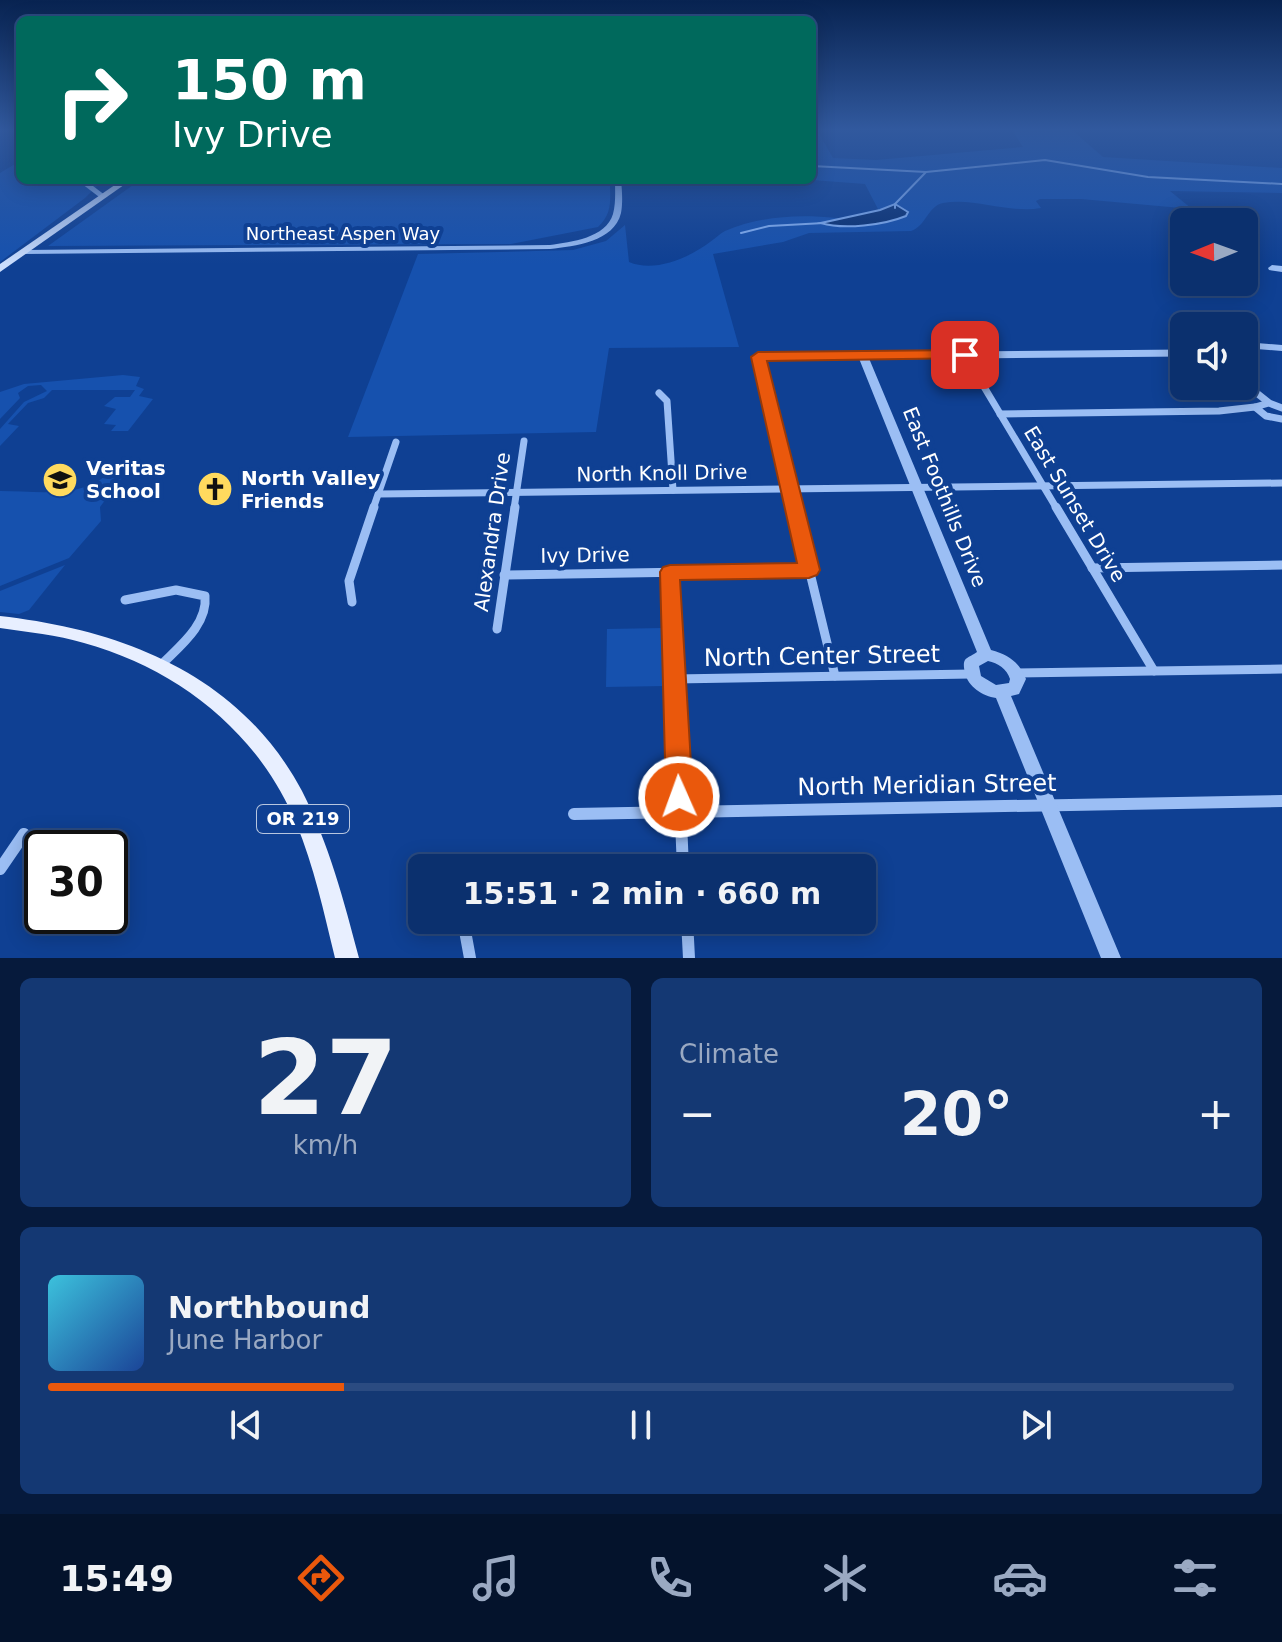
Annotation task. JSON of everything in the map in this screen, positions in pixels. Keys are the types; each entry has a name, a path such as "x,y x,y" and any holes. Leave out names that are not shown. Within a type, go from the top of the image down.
{"main road":[{"path":"0,269 121,184"},
{"name":"OR 219","path":"0,622 87,635 162,664 193,684 235,719 283,777 318,858 347,958"}],"street":[{"path":"86,184 102,196"},
{"name":"Northeast Aspen Way","path":"23,252 550,247 589,238 611,225 617,212 618,184"},
{"path":"1258,346 1282,348"},
{"path":"835,676 758,357 1170,353"},
{"name":"East Sunset Drive","path":"965,355 1154,671"},
{"name":"East Foothills Drive","path":"863,356 986,655"},
{"path":"659,393 667,401 673,490"},
{"path":"1258,395 1282,407"},
{"path":"1254,400 1259,408 1280,420"},
{"path":"1000,414 1219,411 1259,408 1269,403"},
{"name":"Alexandra Drive","path":"497,629 524,441"},
{"path":"352,602 349,581 396,442"},
{"name":"North Knoll Drive","path":"379,494 1282,483"},
{"path":"1092,568 1282,565"},
{"name":"Ivy Drive","path":"504,575 809,570"},
{"path":"670,572 682,854"},
{"path":"125,600 152,592 193,592 205,596 206,607 202,616 189,636 162,664"},
{"path":"986,655 1007,662 1017,673 1014,689 1002,693 979,685 971,674 975,659 986,655"},
{"path":"1017,673 1282,669"},
{"name":"North Center Street","path":"675,679 971,674"},
{"path":"1002,693 1111,958"},
{"name":"North Meridian Street","path":"574,814 1282,801"},
{"path":"0,869 24,834"},
{"path":"466,934 470,958"},
{"path":"688,934 689,958"}],"shaded area":[{"path":"0,175 16,175 16,184 99,184 85,198 0,262"},
{"path":"816,175 1282,175 1282,193 1170,191 1191,208 1081,199 1040,199 1036,201 1041,208 1029,209 967,202 943,203 911,231 809,233 783,242 713,254 739,347 609,348 596,432 348,437 418,254 573,250 606,241 625,225 629,262 660,265 702,248 725,231 752,222 794,216 846,218 879,211 865,184 816,180"},
{"path":"134,184 610,184 608,211 598,227 511,244 48,246"},
{"path":"895,204 908,212 906,216 864,226 821,223 880,210"},
{"path":"123,375 140,377 136,386 144,389 139,396 153,399 128,431 111,431 116,425 104,424 116,409 104,406 115,397 130,397 135,390 52,390 44,398 28,403 8,424 19,426 0,446 0,429 24,402 47,391 41,385 28,386 18,393 20,398 0,419 0,392 24,384"},
{"path":"118,462 132,464 100,507 101,521 69,558 0,586 0,491 49,492 80,488 94,483"},
{"path":"65,565 29,610 19,614 0,612 0,591"},
{"path":"663,628 665,686 606,687 607,629"}],"waterway":[{"path":"895,208 895,204 923,175"},
{"path":"1134,175 1282,184"},
{"path":"741,233 769,226 824,223"}],"place":[{"name":"Veritas School","path":"60,480"},
{"name":"North Valley Friends","path":"215,489"}],"route":[{"path":"679,797 670,572 809,570 758,357 965,355"}]}
